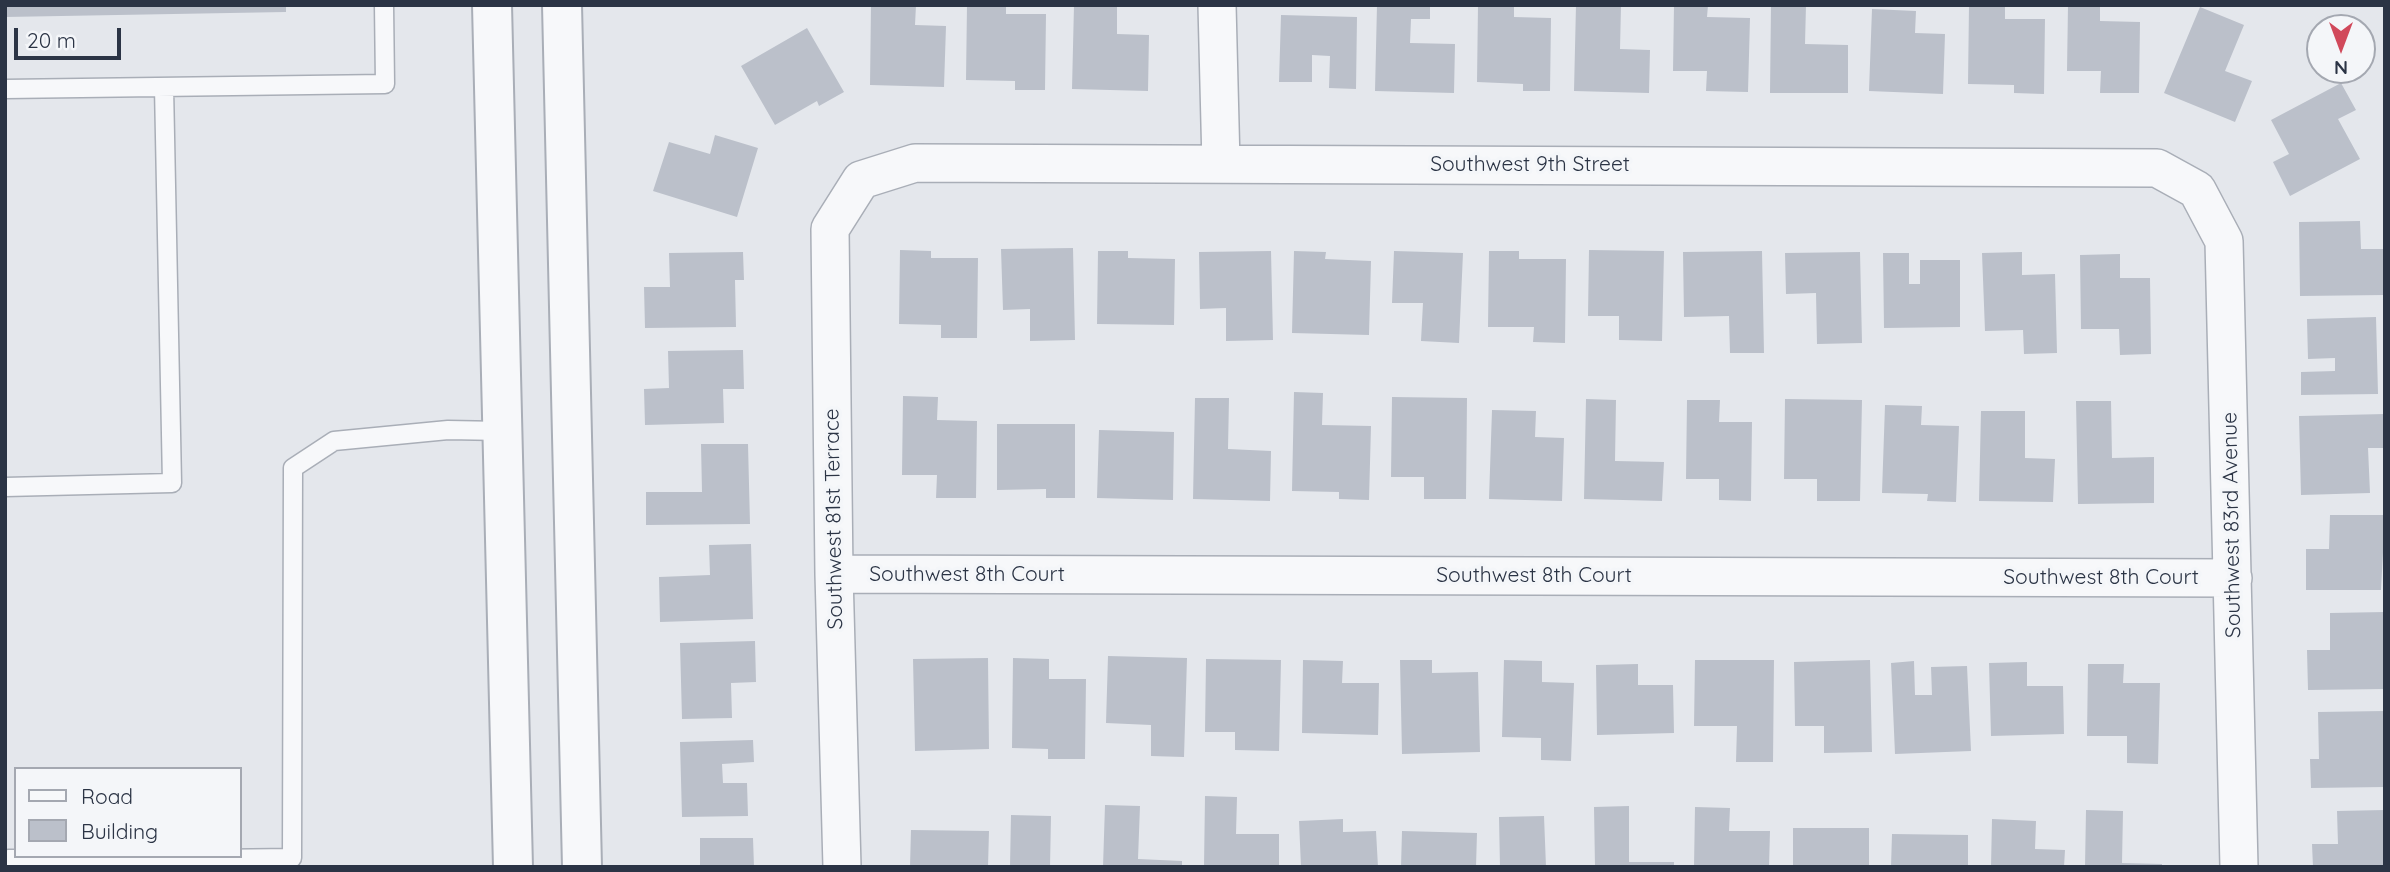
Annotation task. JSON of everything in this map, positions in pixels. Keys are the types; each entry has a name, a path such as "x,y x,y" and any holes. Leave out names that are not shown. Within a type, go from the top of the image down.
{"street":[{"path":"492,5 513,867"},
{"path":"562,5 582,867"},
{"path":"1217,5 1221,164"},
{"name":"Southwest 9th Street","path":"861,180 915,163 2157,168 2196,190"},
{"name":"Southwest 81st Terrace","path":"842,867 834,574 830,229 861,180"},
{"name":"Southwest 83rd Avenue","path":"2196,190 2224,241 2239,867"},
{"name":"Southwest 8th Court","path":"834,574 2234,578"}],"lane":[{"path":"5,89 385,84 384,5"},
{"path":"5,487 172,483 164,87"},
{"path":"8,859 212,863 292,858 293,468 334,441 448,430 502,431"}],"building":[{"path":"5,5 286,5 286,12 5,17"},
{"path":"871,5 916,5 915,25 946,26 944,87 870,85"},
{"path":"967,5 1006,5 1006,14 1046,14 1045,90 1015,90 1015,81 966,80"},
{"path":"1074,5 1117,5 1117,34 1149,35 1148,91 1072,89"},
{"path":"1377,5 1430,5 1430,19 1411,19 1410,43 1455,44 1454,93 1375,91"},
{"path":"1478,5 1514,5 1514,17 1551,18 1550,91 1523,91 1523,84 1477,82"},
{"path":"1576,5 1621,5 1620,49 1650,50 1649,93 1574,91"},
{"path":"1674,5 1708,5 1707,17 1750,18 1748,92 1706,91 1707,71 1673,71"},
{"path":"1771,5 1806,5 1805,44 1848,45 1848,93 1770,93"},
{"path":"1969,5 2005,5 2005,19 2045,19 2044,94 2014,93 2014,85 1968,84"},
{"path":"2068,5 2100,5 2100,21 2140,22 2139,93 2100,93 2101,71 2067,71"},
{"path":"2200,7 2244,25 2225,71 2252,81 2235,122 2164,93"},
{"path":"1872,9 1916,11 1915,33 1945,34 1943,94 1869,91"},
{"path":"1281,15 1357,17 1356,89 1329,88 1330,56 1312,55 1312,82 1279,82"},
{"path":"807,28 844,92 819,106 817,101 775,125 741,66"},
{"path":"2342,84 2356,110 2338,119 2360,159 2290,196 2273,162 2289,154 2271,120"},
{"path":"715,135 758,148 737,217 653,191 669,142 710,154"},
{"path":"2360,221 2361,249 2385,249 2385,295 2300,296 2299,222"},
{"path":"1073,248 1075,340 1030,341 1030,309 1003,310 1001,249"},
{"path":"900,250 931,251 931,258 978,258 977,338 941,338 941,325 899,324"},
{"path":"1589,250 1664,251 1662,341 1619,340 1619,316 1588,316"},
{"path":"1098,251 1128,251 1128,258 1175,259 1174,325 1097,324"},
{"path":"1271,251 1273,340 1226,341 1226,308 1200,309 1199,252"},
{"path":"1294,251 1326,252 1325,259 1371,261 1369,335 1292,333"},
{"path":"1394,251 1463,253 1459,343 1421,341 1423,303 1392,303"},
{"path":"1489,251 1519,251 1519,259 1566,259 1565,343 1533,342 1534,327 1488,327"},
{"path":"1762,251 1764,353 1730,353 1729,316 1684,317 1683,252"},
{"path":"743,252 744,280 735,280 736,327 645,328 644,287 670,287 669,253"},
{"path":"1860,252 1862,343 1817,344 1816,293 1786,294 1785,253"},
{"path":"2022,252 2022,275 2055,274 2057,353 2024,354 2023,330 1985,331 1982,253"},
{"path":"1883,253 1909,253 1909,284 1920,284 1920,260 1960,260 1960,327 1884,328"},
{"path":"2120,254 2120,278 2150,278 2151,354 2120,355 2119,329 2081,329 2080,255"},
{"path":"2376,317 2378,394 2301,395 2301,372 2335,371 2335,358 2308,359 2307,319"},
{"path":"743,350 744,389 723,389 724,423 645,425 644,389 669,388 668,351"},
{"path":"1294,392 1323,393 1322,425 1371,426 1369,500 1339,499 1339,492 1292,491"},
{"path":"903,396 938,397 937,420 977,421 976,498 936,498 937,475 902,475"},
{"path":"1392,397 1467,398 1466,499 1424,499 1424,477 1391,477"},
{"path":"1195,398 1229,398 1228,449 1271,451 1270,501 1193,499"},
{"path":"1586,399 1616,400 1615,461 1664,462 1662,501 1584,499"},
{"path":"1785,399 1862,400 1860,501 1817,501 1817,479 1784,479"},
{"path":"1687,400 1720,400 1719,422 1752,422 1751,501 1719,500 1719,479 1686,479"},
{"path":"2076,401 2111,401 2112,458 2154,457 2154,503 2078,504"},
{"path":"1885,405 1922,406 1921,425 1959,426 1956,502 1927,501 1928,494 1882,493"},
{"path":"1492,410 1536,411 1535,437 1564,438 1562,501 1489,499"},
{"path":"1981,411 2025,411 2025,458 2055,459 2053,502 1979,501"},
{"path":"2385,414 2385,448 2368,448 2370,493 2301,495 2299,416"},
{"path":"997,424 1075,424 1075,498 1046,498 1046,489 997,490"},
{"path":"1099,430 1174,432 1173,500 1097,498"},
{"path":"701,444 748,444 750,524 646,525 646,492 702,492"},
{"path":"2330,515 2385,515 2381,590 2306,590 2306,549 2329,549"},
{"path":"751,544 753,619 660,622 659,577 710,575 709,545"},
{"path":"2385,612 2385,689 2308,690 2307,650 2330,650 2330,613"},
{"path":"755,641 756,682 731,683 732,718 682,719 680,643"},
{"path":"1108,656 1187,658 1184,757 1151,756 1151,725 1106,723"},
{"path":"988,658 989,749 915,751 913,659"},
{"path":"1013,658 1049,659 1049,679 1086,679 1085,759 1048,759 1048,749 1012,748"},
{"path":"1206,659 1281,660 1279,751 1235,750 1235,732 1205,732"},
{"path":"1303,660 1343,661 1342,683 1379,683 1378,735 1302,733"},
{"path":"1400,660 1432,660 1432,673 1478,672 1480,752 1402,754"},
{"path":"1504,660 1542,661 1542,682 1574,683 1571,761 1541,760 1541,738 1502,737"},
{"path":"1695,660 1774,660 1773,762 1736,762 1737,726 1694,726"},
{"path":"1870,660 1872,752 1824,753 1824,726 1795,726 1794,662"},
{"path":"1914,661 1915,695 1932,695 1931,667 1967,666 1971,751 1895,754 1891,663"},
{"path":"2027,662 2027,686 2063,686 2064,734 1991,736 1989,663"},
{"path":"1638,664 1638,685 1673,685 1674,733 1597,735 1596,665"},
{"path":"2088,664 2124,664 2123,683 2160,683 2158,764 2127,763 2127,736 2087,736"},
{"path":"2385,711 2385,787 2311,788 2310,759 2319,759 2318,712"},
{"path":"753,740 754,762 722,764 723,783 747,783 748,816 682,817 680,742"},
{"path":"1205,796 1237,797 1236,834 1279,834 1279,867 1204,867"},
{"path":"1105,805 1140,806 1138,859 1182,861 1182,867 1103,867"},
{"path":"1629,806 1629,862 1674,862 1674,867 1595,867 1594,807"},
{"path":"1695,807 1730,808 1729,831 1770,831 1769,867 1694,867"},
{"path":"2086,810 2123,811 2122,863 2162,864 2162,867 2085,867"},
{"path":"2385,810 2385,867 2313,867 2312,844 2338,844 2337,811"},
{"path":"1011,815 1051,816 1050,867 1010,867"},
{"path":"1544,816 1546,867 1500,867 1499,817"},
{"path":"1343,819 1343,832 1376,831 1378,867 1301,867 1299,821"},
{"path":"1992,819 2036,821 2035,849 2065,850 2064,867 1991,867"},
{"path":"1793,828 1869,828 1869,867 1793,867"},
{"path":"911,830 989,831 988,867 910,867"},
{"path":"1402,831 1477,833 1476,867 1401,867"},
{"path":"1892,834 1968,835 1968,867 1891,867"},
{"path":"700,838 753,838 754,867 700,867"}]}
